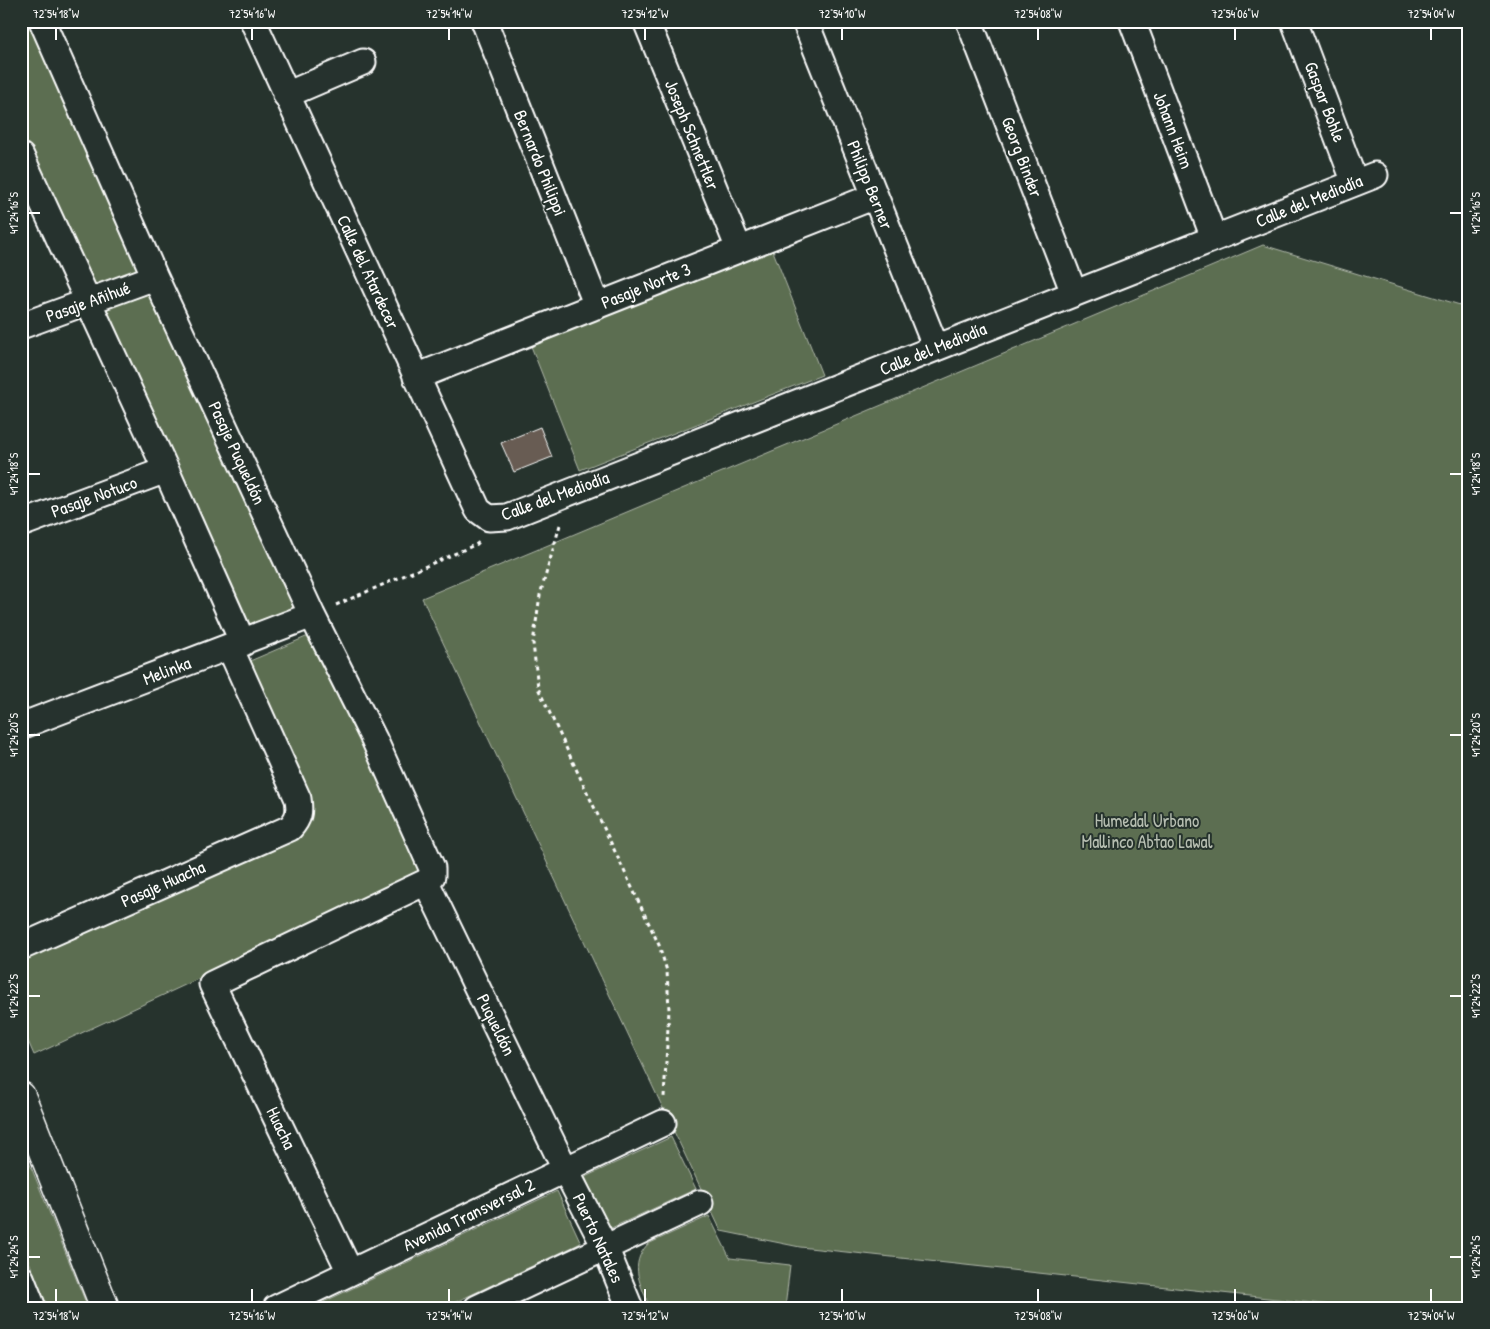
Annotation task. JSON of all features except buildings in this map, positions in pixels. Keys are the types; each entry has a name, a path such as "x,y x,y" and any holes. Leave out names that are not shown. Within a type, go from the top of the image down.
{"street":[{"name":"Pasaje Puqueldón","path":"42,21 156,277 312,615 374,739 432,868 432,876 426,882"},
{"name":"Calle del Atardecer","path":"253,21 478,510 489,518"},
{"name":"Bernardo Philippi","path":"484,21 597,306"},
{"name":"Joseph Schnettler","path":"646,21 739,249"},
{"name":"Philipp Berner","path":"805,21 936,348"},
{"name":"Georg Binder","path":"969,21 1074,293"},
{"name":"Johann Heim","path":"1132,21 1214,238"},
{"name":"Gaspar Bohle","path":"1294,21 1365,178"},
{"path":"286,95 363,62"},
{"path":"21,156 166,470 236,645"},
{"name":"Calle del Mediodía","path":"489,518 507,517 569,493 1365,178"},
{"name":"Pasaje Norte 3","path":"416,377 875,196"},
{"name":"Pasaje Añihué","path":"21,326 156,277"},
{"name":"Pasaje Notuco","path":"21,524 166,470"},
{"name":"Melinka","path":"21,726 312,615"},
{"name":"Pasaje Huacha","path":"21,947 290,828 299,815 298,799 236,645"},
{"name":"Huacha","path":"350,1272 212,984 426,882"},
{"name":"Puqueldón","path":"426,882 565,1169"},
{"path":"21,1096 105,1308"},
{"name":"Avenida Transversal 2","path":"276,1308 663,1122"},
{"name":"Puerto Natales","path":"565,1169 605,1248 630,1308"},
{"path":"477,1308 700,1203"},
{"path":"21,1278 33,1308"}],"path":[{"path":"569,493 540,595 533,643 538,688 659,945 667,971 669,1010 663,1122"},
{"path":"312,615 477,544 485,531 489,518"}],"green space":[{"path":"21,21 34,21 142,274 88,289 21,141"},
{"name":"Humedal Urbano Mallinco Abtao Lawal","path":"1263,245 1460,305 1469,310 1469,1308 1359,1308 800,1247 721,1231 422,598"},
{"path":"771,246 822,375 580,470 529,341"},
{"path":"141,291 151,292 299,600 296,610 255,626 247,625 103,309"},
{"path":"306,637 315,638 425,864 420,876 34,1055 21,1025 21,954 298,832 247,665 250,661"},
{"path":"671,1137 696,1189 609,1229 585,1177"},
{"path":"21,1142 88,1308 48,1308 21,1242"},
{"path":"557,1191 581,1243 443,1308 311,1308"},
{"path":"709,1216 730,1258 790,1265 785,1308 650,1308 638,1275 637,1267 642,1252 648,1244"}]}
